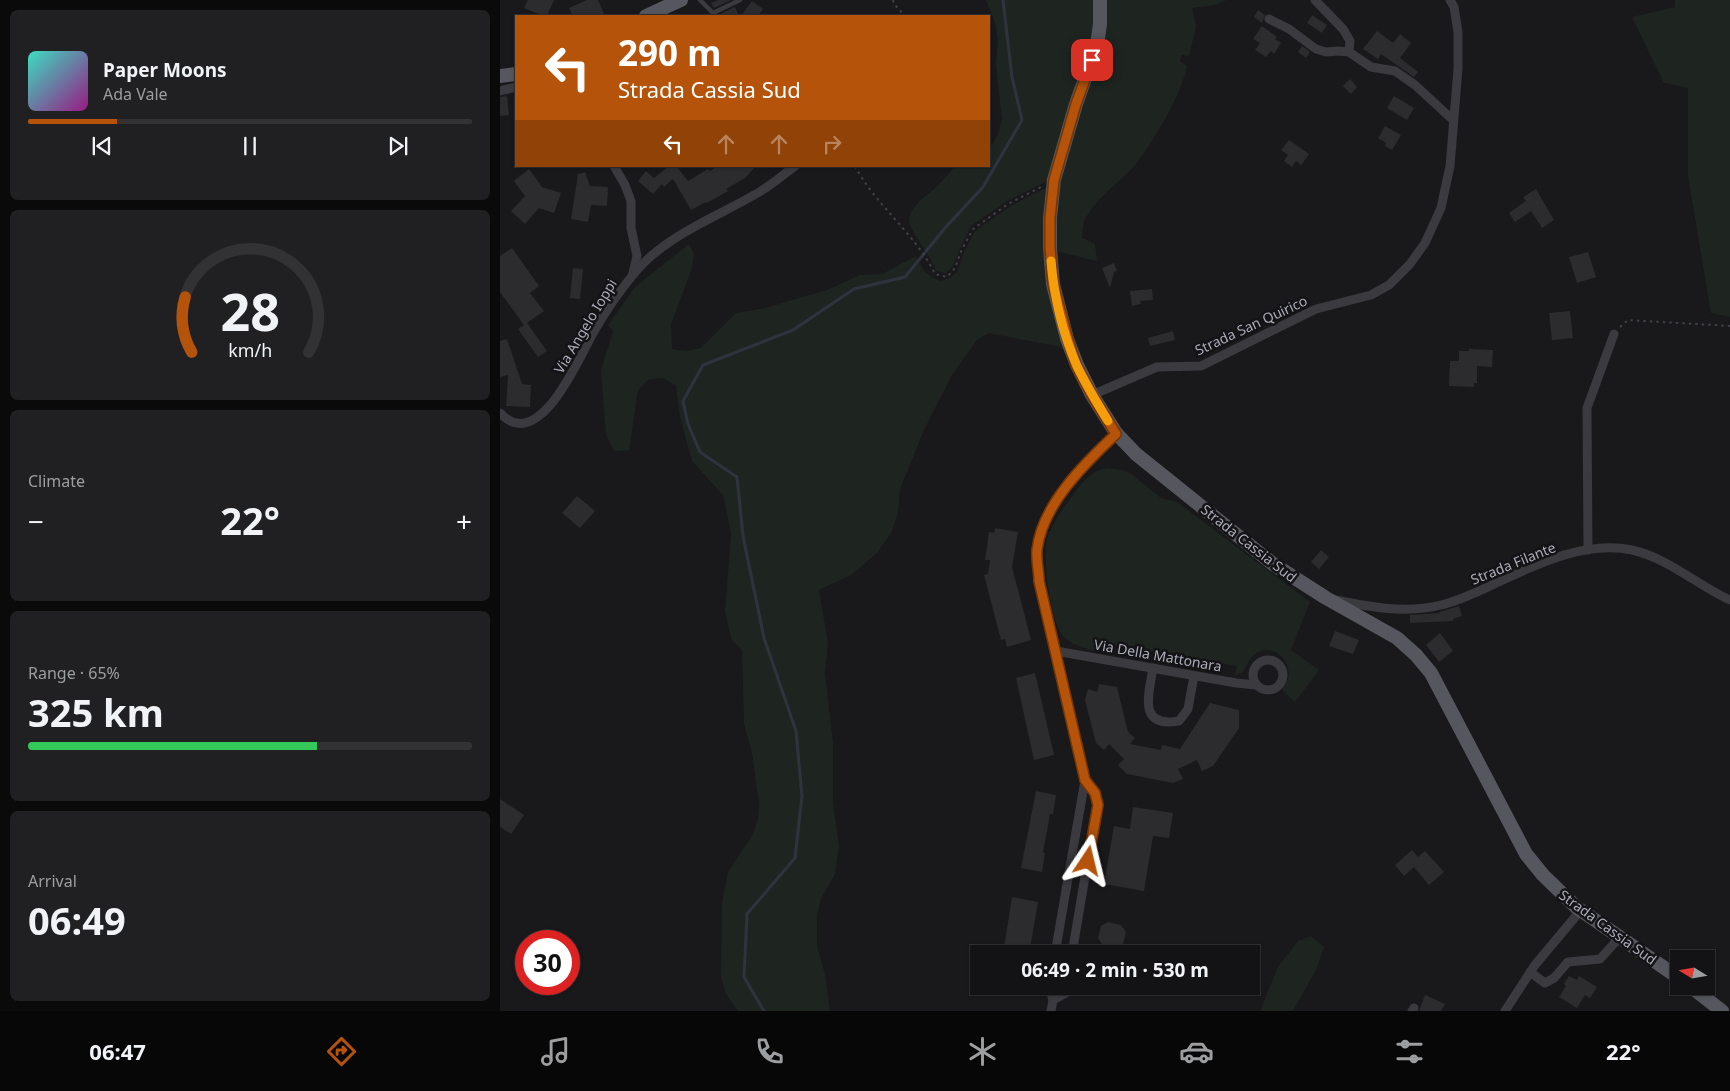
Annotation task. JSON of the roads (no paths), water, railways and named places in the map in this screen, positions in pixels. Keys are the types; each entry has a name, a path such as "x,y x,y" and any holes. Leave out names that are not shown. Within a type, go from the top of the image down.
{"main road":[{"path":"648,15 681,0"},
{"name":"Strada Cassia Sud","path":"1100,0 1100,24 1097,45 1076,104 1054,180 1050,218 1053,284 1076,365 1092,395 1116,434 1136,454 1273,564 1326,598 1397,638 1416,655 1431,673 1526,854 1543,876 1581,910 1670,972"},
{"path":"500,76 515,74"},
{"path":"1702,995 1722,1011"}],"street":[{"path":"1316,0 1343,29 1350,41 1349,52"},
{"name":"Strada San Quirico","path":"1092,395 1157,367 1201,366 1316,309 1372,295 1389,285 1410,264 1426,243 1440,208 1450,166 1458,69 1458,32 1454,7 1450,0"},
{"path":"1269,19 1289,29 1316,49 1326,52 1349,52 1371,67 1395,71 1454,120"},
{"path":"500,91 515,86"},
{"path":"615,167 625,185 631,201 631,228 637,256 632,276"},
{"name":"Via Angelo Ioppi","path":"500,413 512,422 525,424 544,412 561,391 595,330 632,276 656,251 763,190 794,167"},
{"path":"1588,550 1587,408 1614,334"},
{"path":"1057,945 1085,780 1039,581 1037,551 1043,525 1058,498 1091,458 1116,434"},
{"name":"Strada Filante","path":"1326,598 1379,608 1409,609 1441,606 1553,559 1588,550 1608,548 1632,550 1657,559 1730,600"},
{"name":"Via Della Mattonara","path":"1056,651 1236,684 1256,685"},
{"path":"1153,668 1147,702 1155,719 1169,722 1179,720 1188,709 1194,676"},
{"path":"1074,945 1098,805 1095,793 1085,780"},
{"path":"1505,1011 1530,972 1581,910"},
{"path":"1530,972 1546,983 1554,978 1568,962 1600,959 1620,937"},
{"path":"1051,1011 1053,1000 1052,995"},
{"path":"1053,1000 1062,995"}],"lane":[{"path":"700,0 713,12 740,0"}],"waterway":[{"path":"764,1011 744,977 747,914 795,858 802,796 796,731 764,638 743,536 737,477 700,452 688,424 683,401 703,365 793,330 854,289 905,277 945,228 983,187 1022,120 1012,77 1003,0"}]}
